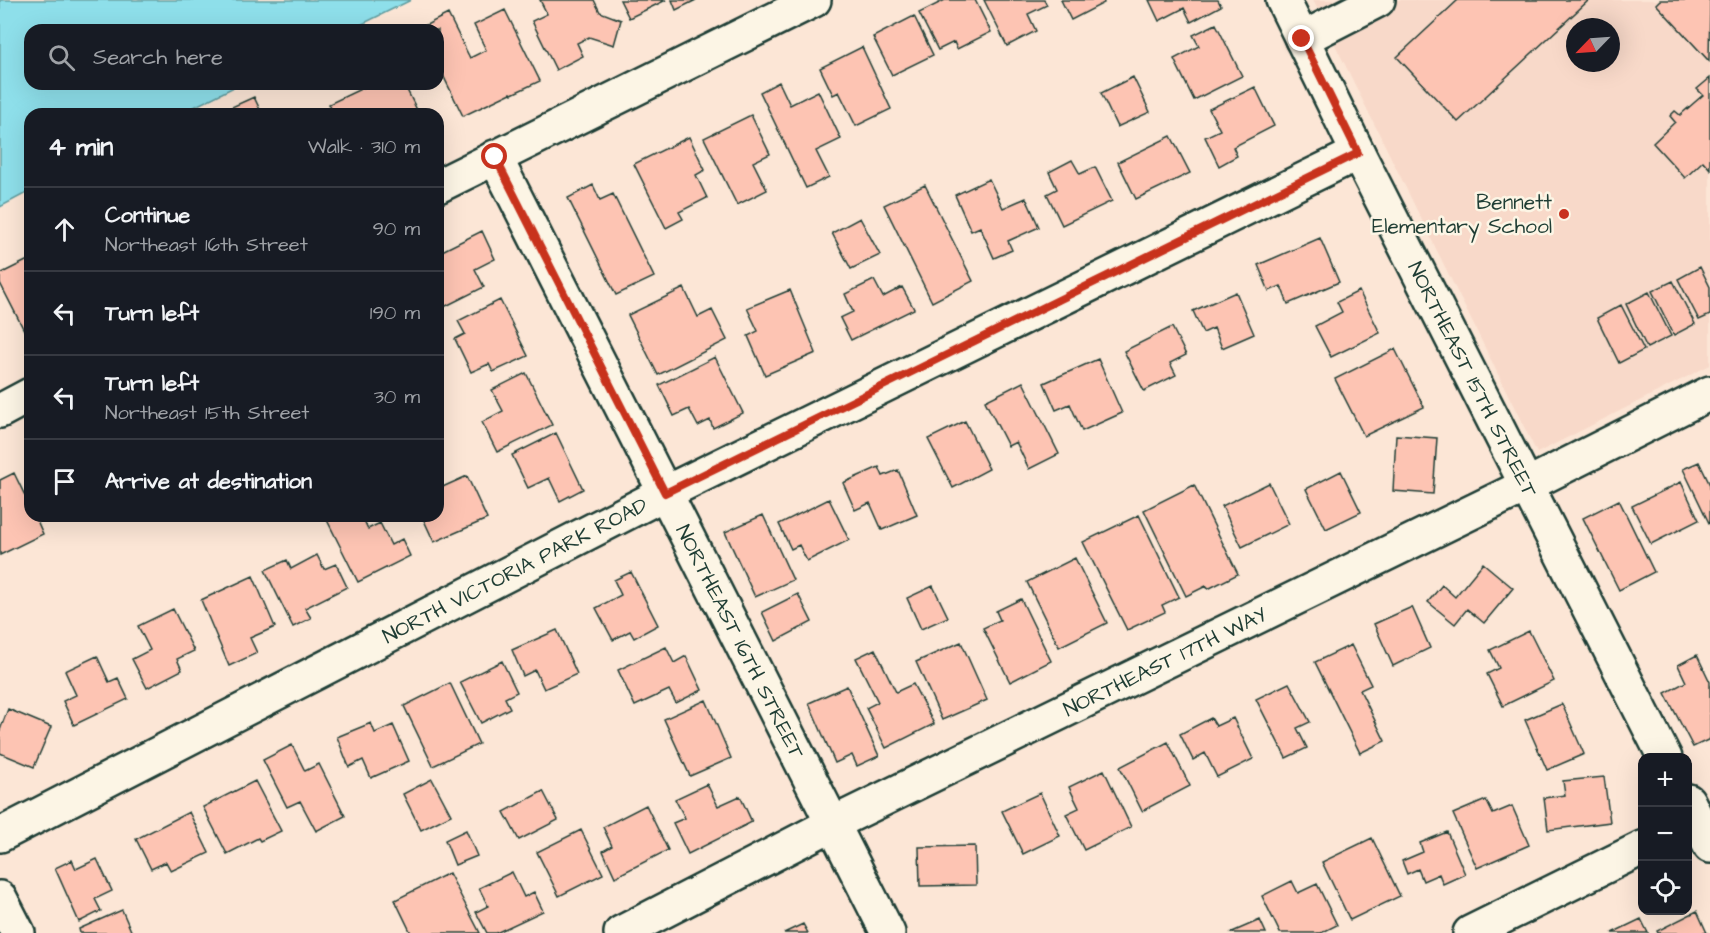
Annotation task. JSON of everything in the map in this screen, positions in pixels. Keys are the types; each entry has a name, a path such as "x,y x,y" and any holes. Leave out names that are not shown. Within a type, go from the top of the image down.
{"street":[{"path":"444,183 814,0"},
{"name":"NORTHEAST 15TH STREET","path":"1283,0 1358,153 1662,753"},
{"path":"1302,39 1378,0"},
{"name":"NORTH VICTORIA PARK ROAD","path":"0,835 665,493 1358,153"},
{"name":"NORTHEAST 16TH STREET","path":"495,157 888,933"},
{"name":"NORTHEAST 17TH WAY","path":"621,933 832,824 1527,485 1710,393"},
{"path":"0,411 24,398"},
{"path":"1470,933 1638,850"},
{"path":"0,898 18,933"}],"shaded area":[{"name":"Bennett Elementary School","path":"1313,0 1710,0 1710,365 1537,453"}],"water":[{"path":"0,0 411,0 362,24 24,24 24,90 228,90 192,108 24,108 24,194 0,207"}],"building":[{"path":"540,0 594,0 600,12 621,20 614,45 589,37 577,43 583,56 556,70 532,21 547,14"},
{"path":"620,0 666,0 629,18"},
{"path":"672,0 696,0 676,10"},
{"path":"945,0 975,0 991,32 957,49 954,42 938,50 919,13"},
{"path":"984,0 1044,0 1047,5 1028,14 1036,31 1007,46"},
{"path":"1061,0 1103,0 1104,3 1071,20"},
{"path":"1149,0 1218,0 1221,6 1191,22 1184,8 1159,21"},
{"path":"1458,0 1589,0 1570,18 1566,18 1566,21 1458,122 1397,57"},
{"path":"1660,0 1710,0 1709,61 1656,4"},
{"path":"505,10 540,81 463,116 444,77 444,24 428,24 448,14 470,58 486,50 474,25"},
{"path":"914,16 933,55 892,75 873,37"},
{"path":"1216,24 1242,76 1194,100 1174,59 1199,46 1193,35"},
{"path":"862,47 891,109 856,126 839,92 833,95 820,68"},
{"path":"1133,77 1150,112 1117,127 1101,93"},
{"path":"1710,78 1710,169 1703,161 1685,178 1653,143 1675,122 1670,116 1675,111 1680,115 1703,95 1697,89"},
{"path":"779,82 790,105 818,91 841,139 816,151 829,177 806,188 760,92"},
{"path":"1255,87 1274,126 1233,147 1237,156 1219,166 1205,137 1220,130 1209,109"},
{"path":"358,90 407,90 416,108 331,108 329,104"},
{"path":"254,97 259,108 229,108"},
{"path":"751,115 770,154 753,162 767,190 737,205 704,138"},
{"path":"1171,136 1190,173 1136,199 1118,162"},
{"path":"689,137 705,170 696,175 707,198 679,212 683,219 666,228 634,164"},
{"path":"1072,160 1080,174 1095,167 1112,201 1062,225 1047,194 1057,189 1049,172"},
{"path":"989,179 1003,208 1026,198 1039,227 1008,241 1012,250 994,258 980,227 971,231 955,195"},
{"path":"593,185 600,200 613,194 654,277 616,295 568,198"},
{"path":"925,185 973,281 932,302 884,205"},
{"path":"860,218 880,255 851,269 832,233"},
{"path":"482,231 495,259 475,269 484,287 444,307 444,250"},
{"path":"1320,238 1339,282 1288,304 1281,286 1269,291 1258,265"},
{"path":"24,262 24,330 0,283 0,274"},
{"path":"1700,267 1710,287 1710,315 1699,320 1678,279"},
{"path":"874,280 883,297 902,287 914,309 851,340 840,318 853,312 845,294"},
{"path":"1673,281 1695,324 1674,335 1652,291"},
{"path":"684,288 698,317 712,310 727,340 658,375 628,315"},
{"path":"790,290 816,353 765,375 748,336 758,331 747,308"},
{"path":"1359,291 1380,333 1331,357 1315,326 1342,312 1337,302"},
{"path":"1236,292 1254,334 1222,348 1214,328 1203,333 1193,311"},
{"path":"1649,292 1671,336 1647,348 1626,304"},
{"path":"500,300 528,356 493,372 489,364 471,372 455,339 465,334 458,321"},
{"path":"1621,305 1644,350 1619,363 1597,318"},
{"path":"1172,327 1186,355 1170,363 1176,375 1144,391 1124,351"},
{"path":"1395,349 1424,407 1364,436 1335,379"},
{"path":"715,357 743,413 713,428 710,420 698,426 689,409 674,416 659,385"},
{"path":"1098,359 1122,413 1082,431 1070,404 1056,410 1044,383"},
{"path":"526,373 552,425 497,452 482,422 503,411 492,390"},
{"path":"1023,382 1059,454 1029,469 1016,442 1008,446 985,401"},
{"path":"965,421 989,469 953,488 928,439"},
{"path":"556,433 583,489 560,501 549,478 528,488 512,455"},
{"path":"1396,435 1437,438 1433,494 1393,491"},
{"path":"1699,462 1710,485 1710,525 1683,469"},
{"path":"879,467 883,476 898,470 917,515 882,530 870,503 855,510 843,483"},
{"path":"1341,471 1361,512 1326,529 1306,489"},
{"path":"14,473 24,494 24,522 38,522 43,534 0,555 0,480"},
{"path":"467,476 487,519 434,542 425,522 444,522 444,486"},
{"path":"1681,482 1699,520 1651,544 1632,506"},
{"path":"1269,483 1289,524 1242,547 1222,506"},
{"path":"1194,485 1238,574 1208,589 1206,586 1186,596 1144,510"},
{"path":"829,499 849,540 807,561 799,545 791,549 779,524"},
{"path":"1619,500 1654,572 1619,590 1583,518"},
{"path":"763,515 793,580 755,597 725,532"},
{"path":"1139,515 1179,597 1162,605 1165,612 1127,630 1083,542"},
{"path":"328,522 365,522 368,529 380,523 391,545 402,539 410,556 358,582"},
{"path":"317,555 324,569 336,564 347,587 305,608 311,618 293,627 265,570 287,560 291,569"},
{"path":"1075,558 1107,623 1059,647 1027,582"},
{"path":"1483,563 1513,588 1484,623 1467,609 1455,624 1428,602 1442,585 1455,597"},
{"path":"631,572 658,625 634,638 630,631 613,640 596,608 621,595 614,580"},
{"path":"253,576 275,627 250,638 257,653 229,666 201,600"},
{"path":"933,586 948,617 921,629 907,598"},
{"path":"798,594 812,622 776,641 762,612"},
{"path":"1021,599 1051,661 1010,682 983,628 1000,620 996,611"},
{"path":"1412,607 1430,648 1393,666 1374,624"},
{"path":"173,609 194,651 177,659 182,670 147,688 132,659 150,650 138,626"},
{"path":"557,630 577,674 544,689 535,670 523,676 512,650"},
{"path":"1529,631 1554,681 1503,706 1487,674 1499,668 1490,650"},
{"path":"961,642 987,700 942,720 916,662"},
{"path":"1351,645 1371,685 1360,690 1385,741 1360,753 1315,662"},
{"path":"666,647 674,663 686,656 702,690 676,703 669,690 635,706 618,670"},
{"path":"875,649 896,692 913,684 934,724 886,748 866,708 878,702 856,658"},
{"path":"1697,655 1710,682 1710,739 1693,747 1665,693 1686,682 1678,665"},
{"path":"97,656 109,682 118,678 128,699 74,725 63,701 76,695 65,671"},
{"path":"502,661 517,692 505,698 510,708 481,723 460,682"},
{"path":"450,683 479,744 433,766 404,706"},
{"path":"1289,683 1310,722 1297,728 1307,748 1286,758 1256,699"},
{"path":"847,686 879,756 857,766 852,755 835,763 809,703"},
{"path":"706,700 731,758 690,776 664,719"},
{"path":"1562,704 1584,754 1547,770 1525,720"},
{"path":"8,709 51,727 34,767 0,753 0,730"},
{"path":"1211,718 1216,726 1233,718 1253,759 1217,777 1205,753 1193,760 1180,734"},
{"path":"371,723 375,733 393,725 409,761 371,778 363,760 349,767 337,737"},
{"path":"1168,742 1190,786 1142,811 1120,767"},
{"path":"292,745 305,771 319,764 345,816 316,831 300,801 287,807 263,760"},
{"path":"1104,770 1131,827 1084,850 1066,814 1079,808 1069,787"},
{"path":"1604,777 1610,822 1548,830 1544,798 1565,795 1563,781"},
{"path":"432,779 451,815 421,830 403,794"},
{"path":"255,781 281,831 260,841 258,838 227,854 203,807"},
{"path":"707,784 718,806 740,796 752,822 688,854 673,823 685,818 675,799"},
{"path":"543,791 558,820 519,840 504,812"},
{"path":"1040,793 1060,836 1023,854 1002,811"},
{"path":"1486,800 1493,814 1512,806 1529,845 1477,868 1453,814"},
{"path":"646,805 668,850 615,877 603,851 612,846 603,827"},
{"path":"189,812 209,853 171,871 166,862 151,869 136,839"},
{"path":"466,830 477,856 455,865 445,840"},
{"path":"581,830 603,874 559,896 537,852"},
{"path":"1447,832 1465,874 1443,884 1439,874 1423,881 1418,869 1407,874 1402,861 1423,852 1420,843"},
{"path":"1372,838 1400,896 1350,920 1322,862"},
{"path":"975,846 976,885 920,886 919,847"},
{"path":"97,859 112,891 95,899 101,911 79,922 55,868 72,860 76,869"},
{"path":"512,872 524,897 534,892 543,911 496,933 487,933 476,912 488,906 479,888"},
{"path":"449,873 480,933 411,933 395,900"},
{"path":"1292,881 1298,893 1317,884 1337,925 1321,933 1280,933 1262,896"},
{"path":"122,910 132,933 80,933 79,929"},
{"path":"1697,911 1707,933 1658,933 1657,931"},
{"path":"1641,919 1648,933 1612,933"},
{"path":"1260,920 1266,933 1230,933"},
{"path":"803,924 808,933 784,933"}],"place":[{"name":"Bennett Elementary School","path":"1564,214"}],"route":[{"path":"495,157 665,493 1358,153 1302,39"}]}
